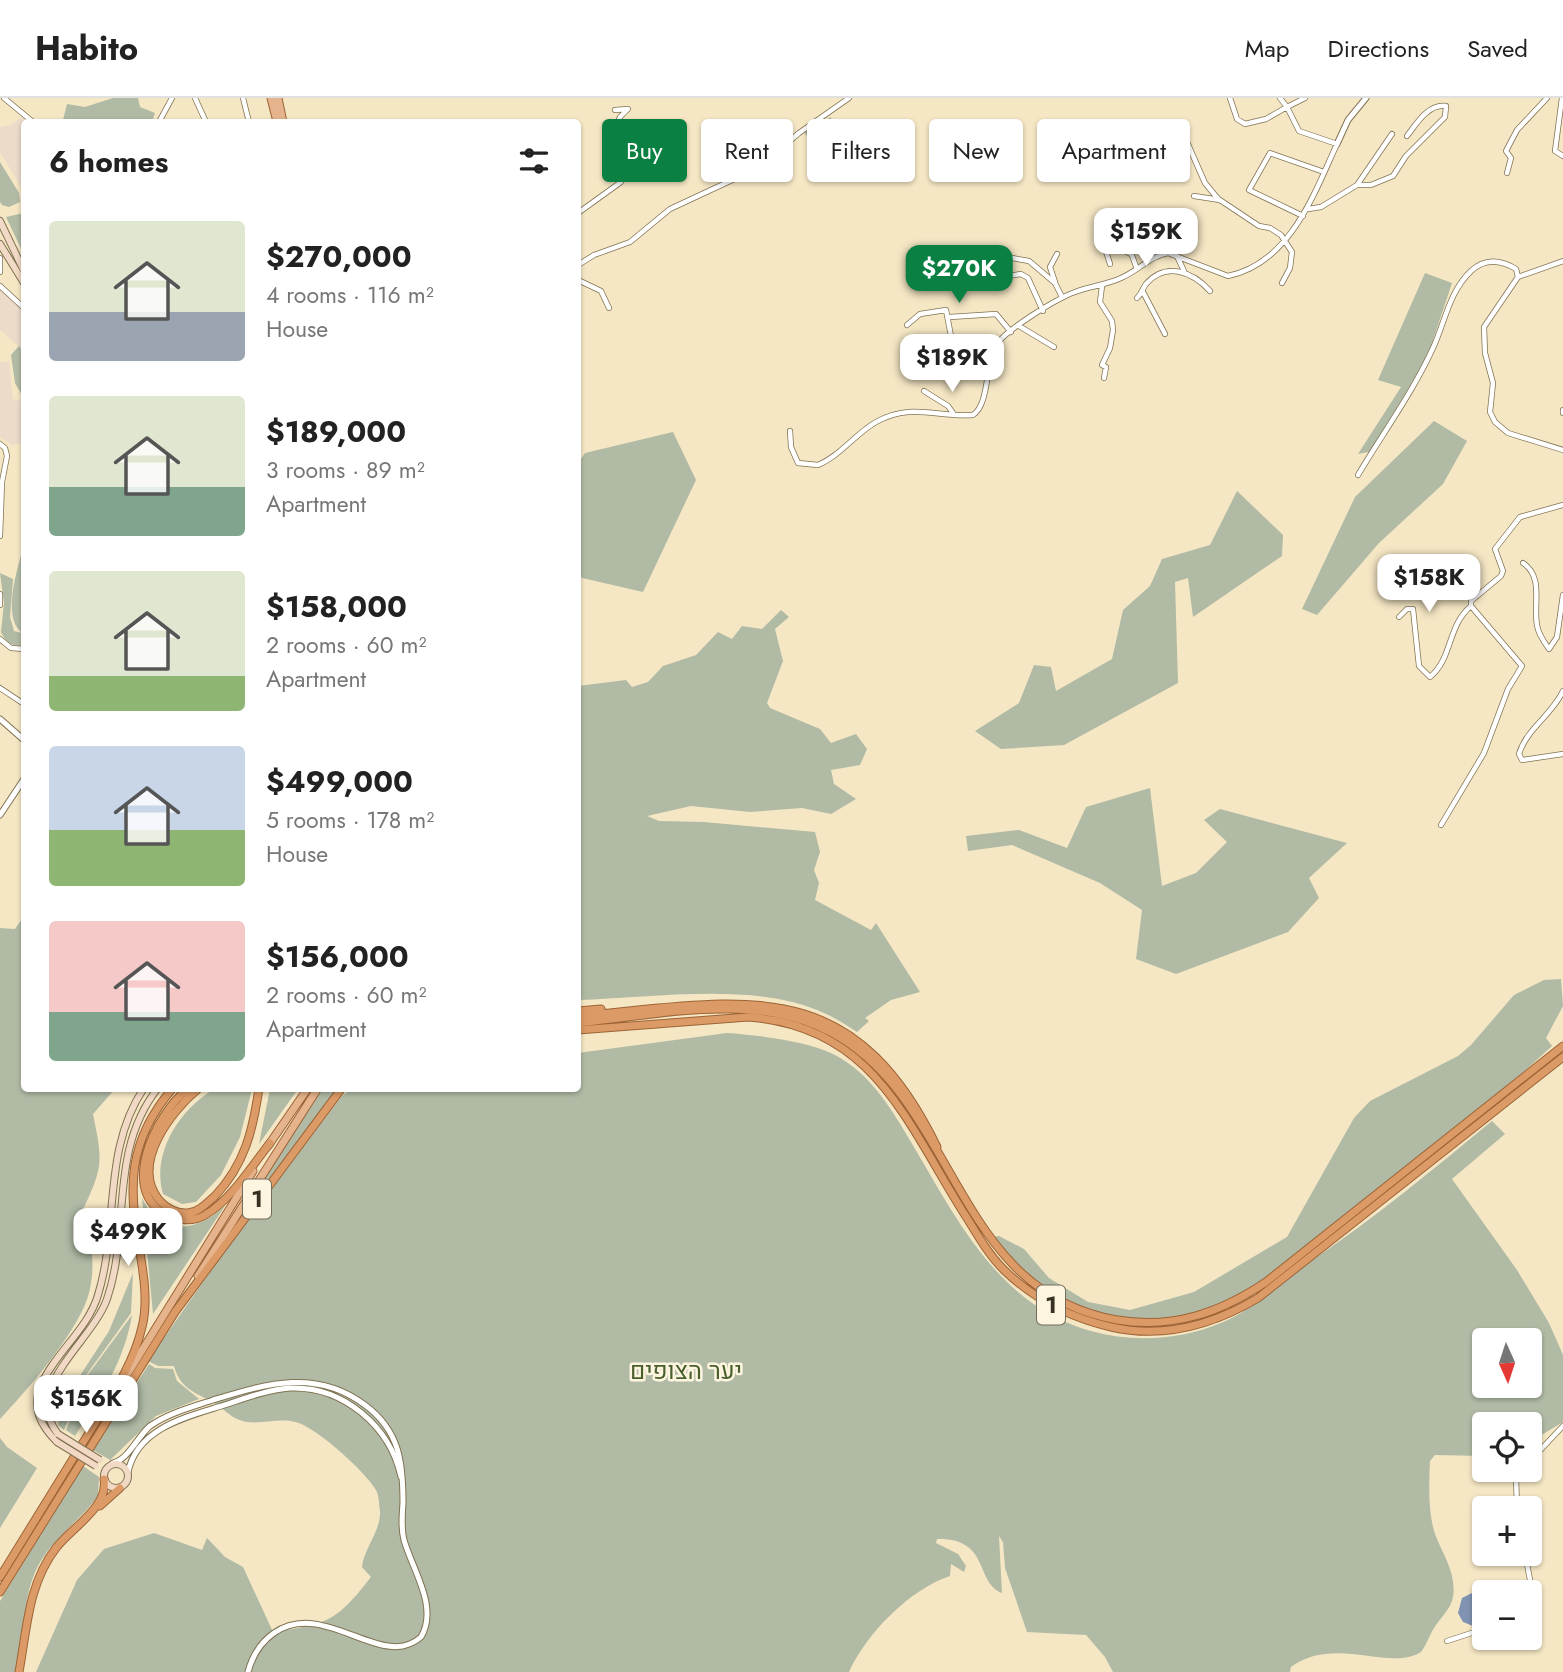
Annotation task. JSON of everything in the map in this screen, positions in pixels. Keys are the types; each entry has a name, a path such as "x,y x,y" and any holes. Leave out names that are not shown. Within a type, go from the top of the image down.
{"highway":[{"path":"581,1011 743,1002 778,1006 818,1019 869,1051 903,1087 929,1130 960,1193"},
{"path":"581,1016 682,1006"},
{"name":"1","path":"581,1023 738,1009 779,1014 817,1026 861,1052 890,1081 960,1193 1011,1265 1059,1300 1089,1313 1129,1322 1171,1322 1198,1317 1236,1301 1280,1272 1563,1046"},
{"name":"1","path":"581,1030 748,1017 792,1024 825,1036 853,1054 888,1089 964,1214 1003,1269 1032,1294 1065,1312 1102,1325 1144,1331 1171,1330 1208,1322 1266,1293 1563,1057"},
{"path":"0,1577 106,1406 143,1325 144,1287 135,1228 132,1168 141,1138 152,1116 170,1092"},
{"path":"184,1092 174,1100 157,1123 145,1160 146,1183 151,1199 168,1216 189,1220 208,1213 270,1143"},
{"path":"194,1092 164,1125 151,1159 152,1183 158,1199 173,1210 184,1213 207,1203 239,1164 253,1128 258,1092"},
{"name":"1","path":"0,1592 175,1312 339,1092"},
{"path":"22,1672 32,1596 45,1565 103,1497 104,1477"},
{"path":"80,1521 120,1488"}],"main road":[{"path":"271,98 276,119"},
{"path":"278,98 282,119"},
{"path":"0,221 21,265"},
{"path":"0,244 21,278"},
{"path":"142,1092 129,1114 119,1148 107,1254 98,1298 48,1372 37,1399 36,1411 43,1427 57,1442 98,1463 121,1464 128,1472 126,1483 120,1488 112,1488 98,1463 58,1434 47,1419 47,1395 104,1308 112,1285 124,1166 135,1125 156,1092"},
{"path":"106,1406 270,1143 305,1092"},
{"path":"175,1312 315,1092"},
{"path":"104,1477 112,1464"}],"street":[{"path":"5,98 30,119"},
{"path":"161,119 172,98"},
{"path":"195,98 205,119"},
{"path":"243,98 248,119"},
{"path":"581,263 594,255 630,242 670,209 758,168 799,133 849,98"},
{"path":"1230,98 1237,119 1245,124 1266,118 1305,98"},
{"path":"1280,98 1299,131 1337,144"},
{"path":"790,431 791,447 799,463 818,465 878,421 917,411 968,415 978,411 988,382 989,363 997,344 1062,297 1102,286 1158,255 1176,254 1228,276 1262,262 1303,216 1348,120 1366,98"},
{"path":"1507,173 1511,158 1506,151 1517,130 1547,98"},
{"path":"1562,98 1555,151 1563,156"},
{"path":"1357,185 1371,185 1393,176 1406,156 1445,117 1446,106 1434,108 1422,116 1407,136"},
{"path":"581,212 614,190 622,180 626,149 615,129 620,117 628,109 615,110"},
{"path":"1307,209 1321,207 1357,185 1392,134"},
{"path":"1190,149 1205,184 1220,200 1284,239 1292,252 1290,268 1282,283"},
{"path":"1303,216 1249,190 1269,153 1324,172"},
{"path":"1195,197 1220,200"},
{"path":"1110,264 1102,242 1130,236 1131,254 1137,269"},
{"path":"1117,237 1121,249 1131,254"},
{"path":"1056,254 1050,267 1062,297"},
{"path":"1176,254 1184,271 1210,291"},
{"path":"0,258 0,272"},
{"path":"1012,258 1029,261 1055,283"},
{"path":"1358,475 1433,348 1452,297 1463,280 1482,263 1496,261 1516,269 1518,277"},
{"path":"1563,261 1518,277 1484,327 1485,353 1493,383 1490,412 1495,422 1508,433 1563,450"},
{"path":"1137,298 1147,282 1162,274 1184,271"},
{"path":"992,278 1021,274 1028,278 1043,311"},
{"path":"581,281 601,291 609,308"},
{"path":"0,286 21,305"},
{"path":"1102,286 1100,302 1112,321 1113,330 1110,348 1102,365 1106,367 1104,378"},
{"path":"1143,291 1165,334"},
{"path":"906,325 920,314 946,310 950,317 951,336 989,363"},
{"path":"950,317 996,314 1011,332"},
{"path":"1019,326 1054,347"},
{"path":"922,341 941,347 962,346"},
{"path":"924,391 948,406 953,413"},
{"path":"0,446 5,456 0,537"},
{"path":"1399,617 1407,609 1413,608 1419,666 1430,677 1442,666 1453,629 1471,606 1476,593 1501,576 1503,571 1495,549 1520,517 1563,505"},
{"path":"1523,563 1533,574 1537,590 1537,628 1549,649 1557,637 1563,595"},
{"path":"0,594 0,605"},
{"path":"1441,825 1484,753 1508,690 1522,666 1471,606"},
{"path":"0,639 11,648 21,649"},
{"path":"0,688 21,702"},
{"path":"1563,691 1551,711 1529,734 1519,754 1522,760 1531,761 1563,754"},
{"path":"0,719 21,737"},
{"path":"0,815 21,784"},
{"path":"112,1464 121,1460 149,1427 182,1410 254,1387 302,1381 335,1388 354,1398 380,1418 392,1434 400,1453 404,1540 427,1612 421,1637 403,1653"},
{"path":"128,1472 130,1461 141,1446 167,1425 257,1395 302,1389 332,1395 368,1417 391,1446 400,1469 403,1494"},
{"path":"1542,1448 1563,1426"},
{"path":"248,1672 260,1646 285,1627 312,1626 346,1643"},
{"path":"1447,1641 1472,1633"}],"shaded area":[{"path":"21,117 23,119 21,119 21,187 0,152 0,127 11,125"},
{"path":"0,289 21,307 21,348 0,330"},
{"path":"9,361 13,399 21,402 21,444 12,445 0,437 0,362"}],"green space":[{"path":"113,98 138,98 140,107 155,113 153,119 63,119 67,104 85,107"},
{"path":"0,162 19,193 20,202 9,207 0,202"},
{"path":"21,214 21,249 6,217"},
{"path":"1425,273 1452,283 1424,367 1374,451 1358,454 1401,387 1378,380"},
{"path":"19,346 21,394 15,383 11,355"},
{"path":"1434,421 1467,441 1443,484 1379,543 1317,615 1302,609 1355,497"},
{"path":"673,432 696,480 643,592 581,578 581,459 585,453"},
{"path":"1237,491 1283,535 1282,556 1193,617 1188,578 1175,582 1178,683 1064,745 1001,749 975,731 1019,703 1034,665 1051,667 1056,691 1112,659 1123,610 1150,586 1162,559 1210,545"},
{"path":"21,555 21,632 13,615 15,578"},
{"path":"0,573 13,579 10,617 14,631 21,633 21,646 10,644 1,632 4,603"},
{"path":"781,610 789,617 775,629 783,661 767,703 770,708 820,729 831,743 856,734 867,749 860,765 831,770 834,784 856,799 831,814 802,808 750,812 691,806 647,816 659,821 704,822 815,832 820,852 814,870 819,883 815,900 871,930 876,923 920,992 891,1000 865,1018 869,1021 857,1032 824,1013 797,1003 767,997 703,994 581,1000 581,686 626,680 632,687 648,682 663,666 696,655 718,632 732,639 742,626 762,629"},
{"path":"1150,788 1162,886 1196,873 1227,842 1204,820 1220,809 1347,843 1309,878 1319,898 1288,932 1176,974 1136,959 1142,910 1100,883 1012,845 968,851 966,836 1019,830 1067,848 1086,807"},
{"path":"21,920 21,1092 112,1092 93,1114 99,1164 94,1185 82,1212 89,1234 92,1259 88,1296 77,1321 57,1351 0,1419 0,928 15,929"},
{"path":"1561,979 1563,1006 1546,1038 1552,1046 1477,1111 1267,1279 1232,1300 1183,1316 1152,1320 1091,1310 1062,1299 1035,1282 1012,1262 993,1237 999,1236 1024,1249 1049,1278 1088,1302 1130,1310 1194,1292 1287,1237 1354,1118 1370,1101 1458,1056 1471,1045 1514,995 1544,980"},
{"name":"יער הצופים","path":"727,1033 797,1042 824,1050 847,1062 868,1080 886,1102 962,1226 1004,1279 1029,1301 1058,1318 1091,1331 1124,1337 1157,1338 1205,1329 1247,1309 1384,1208 1492,1121 1505,1134 1452,1179 1517,1270 1549,1323 1563,1355 1563,1422 1542,1435 1542,1412 1472,1412 1472,1456 1435,1455 1430,1461 1429,1496 1432,1523 1451,1571 1453,1597 1421,1652 1408,1657 1325,1654 1308,1658 1291,1667 1290,1672 1113,1672 1105,1657 1086,1635 1027,1632 1005,1568 1003,1542 999,1536 1002,1593 993,1587 974,1553 966,1545 937,1539 936,1543 958,1554 966,1566 964,1572 951,1564 950,1576 935,1582 905,1602 866,1643 849,1672 36,1672 77,1580 104,1549 154,1533 202,1550 207,1538 225,1557 243,1567 273,1632 307,1626 330,1618 349,1603 371,1577 362,1567 378,1526 380,1511 377,1492 362,1473 327,1440 304,1425 289,1421 239,1420 186,1387 174,1366 158,1366 148,1361 221,1256 347,1092 581,1092 581,1053"},
{"path":"210,1092 251,1092 240,1137 221,1175 196,1202 182,1204 163,1194 161,1163 165,1148 180,1120"},
{"path":"269,1092 296,1092 259,1144"},
{"path":"319,1092 336,1092 224,1242"},
{"path":"142,1198 159,1220 180,1227 203,1221 225,1206 153,1314"},
{"path":"133,1273 131,1313 87,1374 64,1430 58,1425 61,1405 109,1331"},
{"path":"132,1315 117,1363 75,1436 66,1430 87,1376"},
{"path":"149,1364 155,1368 173,1369 177,1381 199,1399 156,1416 110,1460 93,1450"},
{"path":"0,1438 7,1447 37,1468 0,1528"},
{"path":"83,1466 99,1477 98,1496 51,1547 38,1566 26,1605 15,1672 0,1672 0,1601"}],"water":[{"path":"1472,1593 1472,1626 1463,1622 1458,1613 1462,1598"}]}
